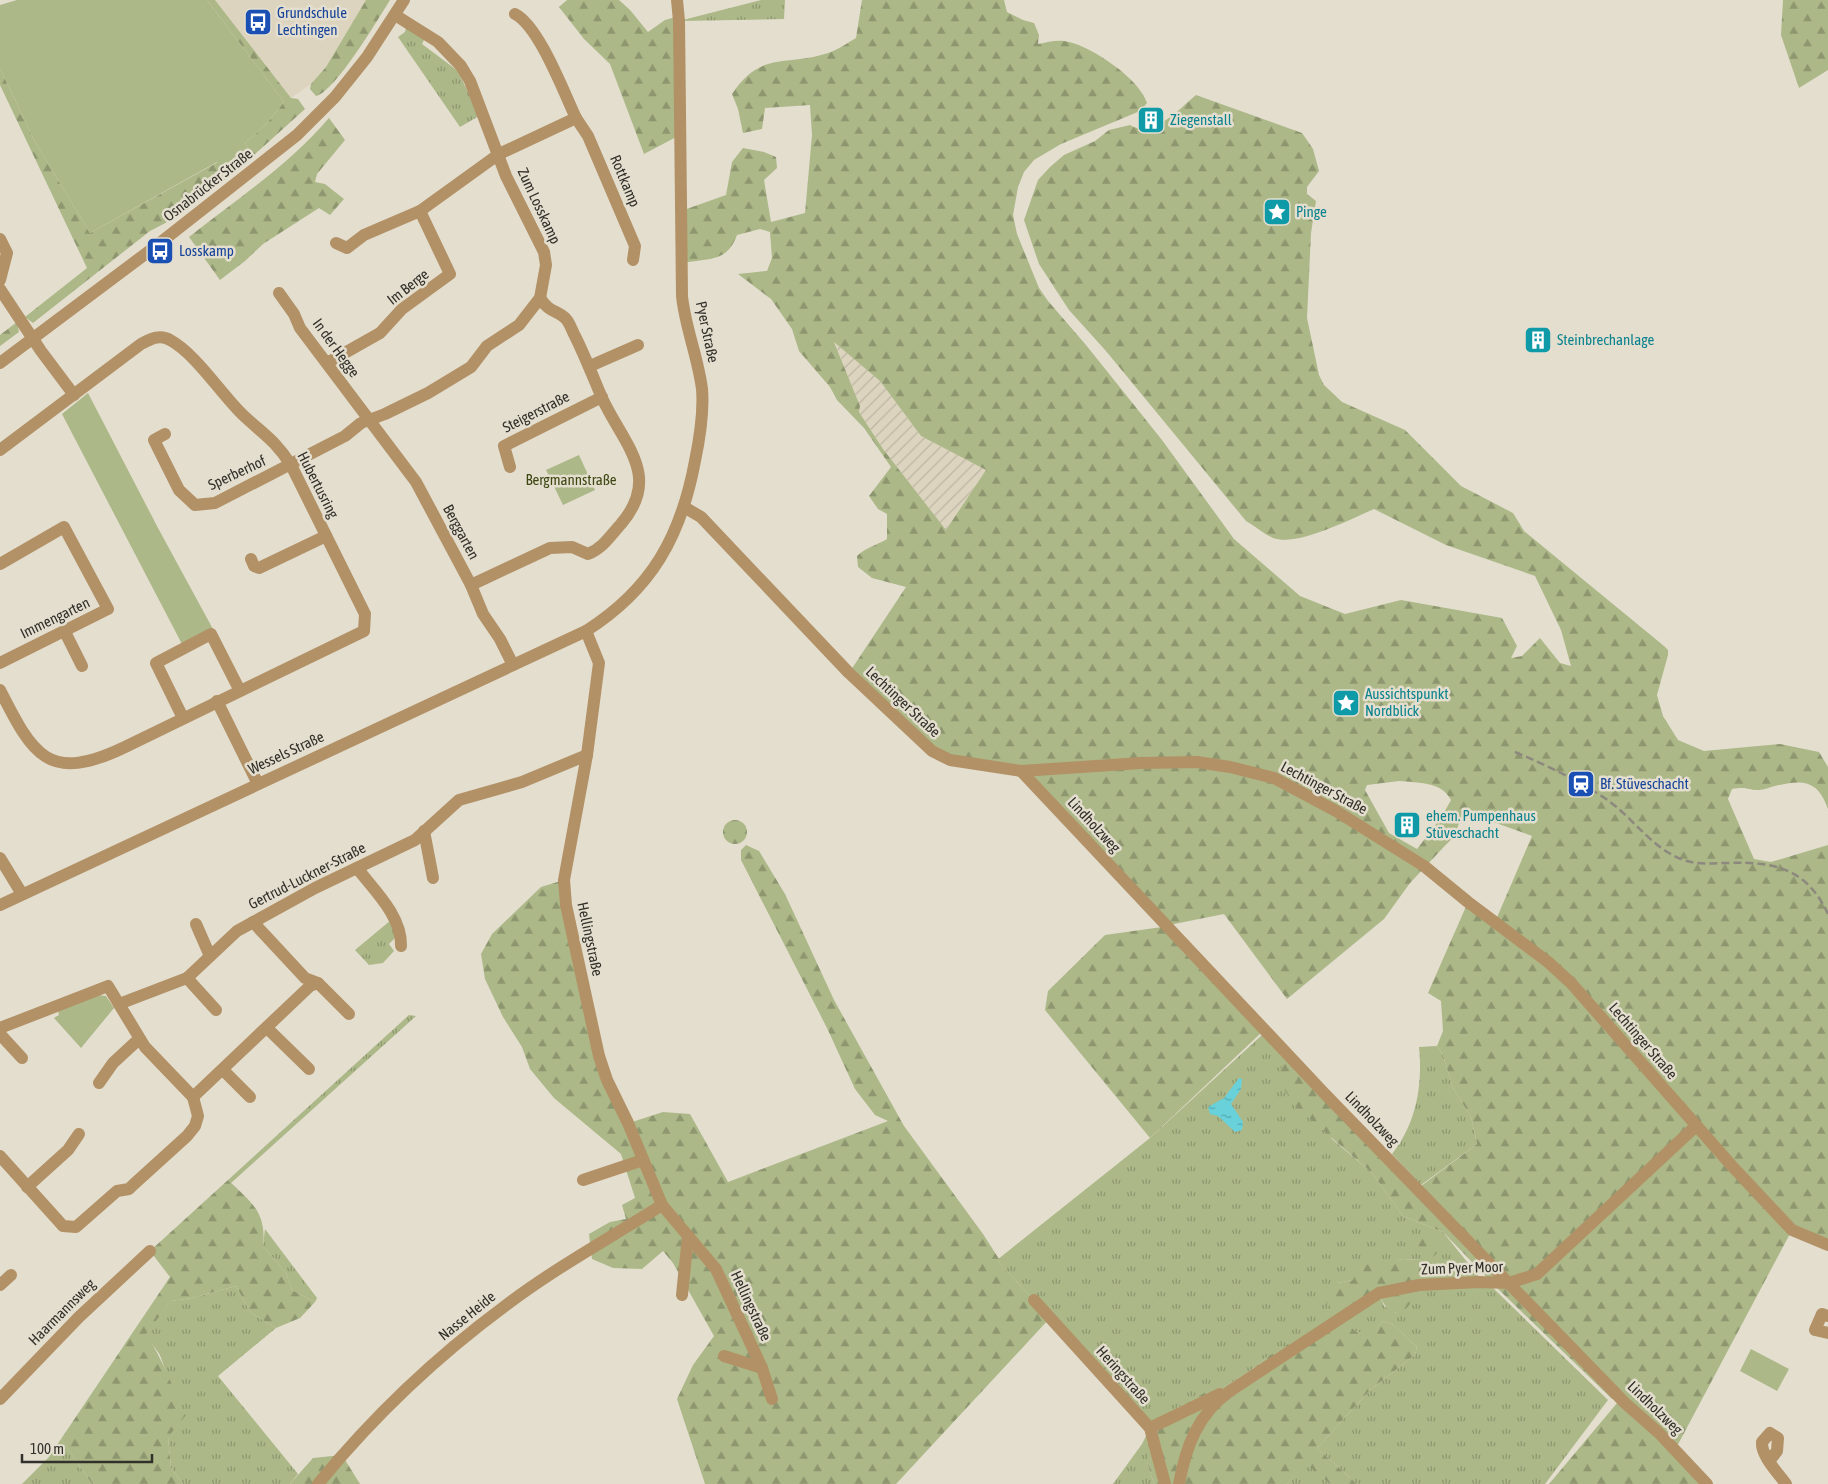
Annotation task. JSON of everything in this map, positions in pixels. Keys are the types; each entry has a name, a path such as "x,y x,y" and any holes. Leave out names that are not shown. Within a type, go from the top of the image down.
{"street":[{"name":"Osnabrücker Straße","path":"0,363 270,158 297,135 340,90 367,57 404,0"},
{"name":"Pyer Straße","path":"586,631 608,617 627,601 656,568 676,529 684,507 700,437 703,409 702,388 685,319 682,296 679,20 677,0"},
{"name":"Rottkamp","path":"515,14 523,18 537,38 576,118 588,136 636,246 633,260"},
{"name":"Zum Losskamp","path":"291,464 345,436 361,423 428,393 471,367 487,346 519,325 540,298 546,265 544,252 506,176 500,154 470,81 461,66 438,42 395,15"},
{"path":"336,243 347,248 364,236 420,211 500,154 576,118"},
{"name":"Im Berge","path":"327,363 380,332 402,309 450,274 420,211"},
{"path":"0,239 7,253 0,280"},
{"path":"0,289 74,395"},
{"name":"In der Hegge","path":"279,293 294,314 300,328 368,421"},
{"path":"472,585 550,548 572,547 588,554 599,550 630,513 640,493 640,476 632,454 602,397 590,366 566,319 546,308 540,298"},
{"name":"Hubertusring","path":"0,450 141,344 152,338 163,337 171,340 186,353 243,415 278,445 291,464 365,614 364,631 103,758 72,764 48,759 36,751 20,731 0,690"},
{"path":"590,366 638,345"},
{"name":"Steigerstraße","path":"510,467 504,446 602,397"},
{"name":"Berggarten","path":"368,421 416,482 472,585 483,614 500,639 513,665"},
{"name":"Sperberhof","path":"165,434 154,440 179,490 195,505 215,503 291,464"},
{"name":"Lechtinger Straße","path":"684,507 701,517 849,673 918,740 932,751 950,760 1021,771 1159,762 1197,762 1230,767 1274,778 1336,811 1424,866 1468,902 1548,962 1570,983 1696,1126 1792,1230 1828,1245"},
{"name":"Immengarten","path":"0,564 64,527 108,609 0,663"},
{"path":"251,559 254,566 259,568 326,536"},
{"name":"Wessels Straße","path":"0,905 586,631"},
{"name":"Hellingstraße","path":"586,631 599,663 587,755 564,880 566,905 599,1056 607,1080 628,1123 662,1205 716,1269 762,1368 772,1399"},
{"path":"65,632 82,666"},
{"path":"183,718 156,663 211,634 240,691"},
{"path":"217,701 258,784"},
{"name":"Gertrud-Luckner-Straße","path":"117,1002 187,978 237,931 356,868 415,840 459,800 522,782 587,755"},
{"name":"Lindholzweg","path":"1021,771 1318,1087 1625,1403 1659,1433 1707,1484"},
{"path":"424,831 433,878"},
{"path":"0,858 22,894"},
{"path":"356,868 393,917 401,934 400,946"},
{"path":"253,922 305,978 318,983 349,1014"},
{"path":"196,924 210,956"},
{"path":"187,978 216,1010"},
{"path":"194,1097 310,986 318,983"},
{"path":"0,1028 108,986 139,1039 194,1097 198,1116 187,1136 129,1189 117,1190 76,1227 62,1226 0,1156"},
{"path":"267,1028 309,1069"},
{"path":"0,1034 22,1058"},
{"path":"99,1083 113,1063 139,1039"},
{"path":"223,1070 250,1097"},
{"name":"Zum Pyer Moor","path":"1179,1484 1197,1425 1214,1403 1230,1391 1379,1293 1419,1285 1509,1283 1537,1274 1546,1268 1696,1126"},
{"path":"28,1187 68,1150 79,1134"},
{"path":"583,1180 643,1160"},
{"name":"Nasse Heide","path":"318,1484 386,1408 442,1357 493,1315 553,1274 662,1205"},
{"path":"682,1295 688,1236"},
{"name":"Haarmannsweg","path":"0,1399 106,1284 150,1251"},
{"path":"0,1285 11,1275"},
{"name":"Heringstraße","path":"1034,1300 1150,1428 1165,1484"},
{"path":"1825,1315 1815,1330 1828,1333"},
{"name":"Hellingstraße","path":"724,1356 762,1368"},
{"name":"Zum Pyer Moor","path":"1150,1428 1215,1396 1230,1391"},
{"path":"1770,1460 1786,1484"}],"shaded area":[{"path":"215,0 366,0 326,67 311,84 291,98"},
{"path":"834,341 880,381 921,436 986,470 946,530 883,449 859,412 860,406"}],"green space":[{"path":"17,0 207,0 284,102 266,124 245,143 253,156 228,177 217,162 90,233 35,142 0,68 0,5"},
{"path":"207,0 215,0 291,98 298,99 305,109 253,156 245,143 266,124 284,102"},
{"path":"366,0 390,0 345,69 324,92 316,96 310,89 311,84 326,67"},
{"path":"567,0 619,0 648,32 665,20 679,16 680,135 644,154 610,64 584,39 559,7"},
{"path":"761,0 785,0 784,19 679,21"},
{"path":"862,0 1004,0 1007,12 1034,23 1039,35 1038,44 1061,41 1079,45 1102,57 1125,74 1143,94 1147,103 1140,111 1061,144 1034,160 1024,172 1018,187 1013,215 1017,234 1039,288 1048,301 1162,440 1234,539 1300,596 1345,614 1401,600 1502,618 1517,646 1511,658 1522,656 1540,638 1560,663 1571,666 1561,630 1535,576 1446,545 1374,509 1324,531 1296,539 1283,540 1273,538 1246,521 1106,351 1069,310 1039,264 1024,220 1038,180 1064,155 1095,141 1109,130 1130,125 1148,128 1157,125 1174,114 1196,95 1302,133 1313,149 1319,171 1307,187 1307,194 1316,201 1311,233 1307,318 1319,375 1324,385 1342,402 1405,430 1461,486 1513,513 1524,531 1668,650 1657,695 1663,716 1678,740 1704,751 1780,744 1819,752 1828,767 1828,809 1824,799 1814,787 1801,783 1785,784 1761,790 1732,789 1728,799 1754,859 1771,862 1828,845 1828,1245 1792,1230 1675,1450 1707,1484 1549,1484 1623,1396 1421,1186 1477,1144 1471,1117 1453,1088 1443,1055 1437,1046 1443,1031 1441,1001 1428,993 1468,902 1495,922 1532,836 1463,811 1455,835 1410,883 1384,919 1287,999 1224,914 1169,925 1021,771 950,760 849,673 906,587 872,578 858,567 857,556 860,553 887,539 887,514 878,509 869,496 891,467 864,428 837,400 830,387 799,351 792,329 771,299 738,274 767,271 772,258 770,232 760,229 737,235 733,244 722,255 716,258 682,263 681,211 726,195 732,162 743,148 764,152 776,157 777,168 764,180 771,222 805,213 812,135 810,105 765,108 762,129 743,133 738,109 732,94 743,80 753,71 764,65 828,53 856,38","holes":["834,342 880,381 921,436 986,470 946,530 883,449 859,412 860,406","1399,781 1435,786 1447,794 1451,800 1441,818 1417,849 1389,833 1365,790 1367,785"]},
{"path":"1783,0 1828,0 1828,70 1799,88 1781,35"},
{"path":"406,27 425,38 422,44 458,71 479,116 460,127 398,37 405,32"},
{"path":"0,68 35,142 90,233 218,162 228,177 173,219 150,231 33,323 25,317 87,268 0,85"},
{"path":"329,118 345,140 317,174 315,182 325,184 344,199 330,215 319,208 263,244 220,280 189,237 280,166"},
{"path":"17,322 19,332 0,346 0,335"},
{"path":"88,393 214,631 183,646 62,414"},
{"name":"Bergmannstraße","path":"579,455 595,490 563,505 546,470"},
{"path":"735,820 740,821 746,827 746,837 740,843 735,844 730,843 724,837 723,832 724,827 730,821"},
{"path":"746,845 759,851 785,894 834,1000 904,1126 983,1234 999,1259 998,1261 1050,1318 896,1484 705,1484 677,1399 693,1365 714,1336 673,1263 663,1251 642,1269 613,1268 592,1259 589,1234 610,1222 626,1219 622,1205 635,1198 621,1154 554,1098 530,1069 522,1047 503,1017 485,979 481,954 492,934 541,887 564,880 599,1056 629,1123 663,1112 690,1114 728,1182 888,1121 875,1115 855,1089 827,1028 741,860 741,850"},
{"path":"391,920 397,936 389,944 394,951 383,963 369,965 355,950"},
{"path":"1162,927 1262,1032 1150,1138 1045,1010 1048,991 1105,935"},
{"path":"97,995 106,996 114,1008 81,1048 54,1018 59,1015 58,1011"},
{"path":"409,1015 416,1016 231,1183 228,1180"},
{"path":"1263,1034 1287,1059 1332,1139 1372,1173 1403,1216 1443,1232 1484,1283 1491,1286 1608,1400 1545,1484 1357,1484 1317,1448 1371,1389 1415,1355 1417,1347 1392,1324 1382,1321 1371,1335 1355,1331 1284,1348 1267,1357 1229,1384 1206,1393 1173,1410 1147,1462 1154,1484 1113,1484 1142,1444 1150,1428 997,1260 1150,1138","holes":["1402,1259 1422,1260 1396,1313 1384,1306 1379,1293 1337,1283 1353,1280 1375,1263 1388,1263"]},
{"path":"1437,1046 1443,1055 1453,1088 1471,1117 1477,1144 1421,1185 1392,1154 1407,1130 1416,1104 1420,1076 1419,1047"},
{"path":"1287,1059 1615,1397 1612,1399 1497,1288 1443,1232 1403,1216 1372,1173 1294,1105 1276,1076"},
{"path":"228,1180 255,1208 262,1224 264,1234 263,1246 286,1273 292,1290 315,1302 300,1318 276,1328 251,1313 236,1286 192,1298 171,1301 146,1334 186,1415 168,1437 171,1468 183,1484 92,1484 61,1439 170,1277 150,1251"},
{"path":"265,1229 317,1298 315,1302 292,1290 286,1273 263,1246"},
{"path":"1425,1235 1432,1237 1439,1248 1435,1255 1430,1258 1418,1253 1419,1237"},
{"path":"1402,1259 1422,1260 1427,1269 1425,1278 1405,1294 1411,1299 1410,1304 1401,1314 1387,1307 1379,1293 1341,1317 1325,1301 1326,1291 1337,1283 1353,1280 1361,1268 1373,1263"},
{"path":"236,1286 251,1313 276,1328 218,1376 298,1474 290,1484 183,1484 171,1468 168,1437 169,1381 160,1355 145,1334 171,1301 192,1298"},
{"path":"1341,1317 1355,1331 1371,1334 1382,1321 1392,1324 1417,1347 1415,1355 1371,1389 1317,1448 1357,1484 1330,1484 1305,1463 1287,1484 1154,1484 1147,1462 1150,1428 1173,1410 1206,1392 1229,1384 1301,1336"},
{"path":"1751,1349 1789,1369 1777,1391 1740,1371"},
{"path":"61,1439 92,1484 22,1484 49,1457"},
{"path":"342,1455 360,1484 290,1484 313,1458"},
{"path":"1305,1462 1330,1484 1287,1484"}],"water":[{"path":"1239,1078 1242,1079 1241,1089 1231,1104 1243,1122 1242,1130 1235,1132 1218,1116 1210,1114 1208,1107 1224,1098"}],"railway":[{"path":"1515,752 1562,773 1606,799 1654,842 1675,856 1697,863 1760,864 1775,866 1788,871 1810,887 1820,899 1828,914"}],"place":[{"name":"Grundschule Lechtingen","path":"258,22"},
{"name":"Ziegenstall","path":"1151,120"},
{"name":"Pinge","path":"1277,212"},
{"name":"Losskamp","path":"160,251"},
{"name":"Steinbrechanlage","path":"1538,340"},
{"name":"Aussichtspunkt Nordblick","path":"1346,703"},
{"name":"Bf. Stüveschacht","path":"1581,784"},
{"name":"ehem. Pumpenhaus Stüveschacht","path":"1407,825"}]}
